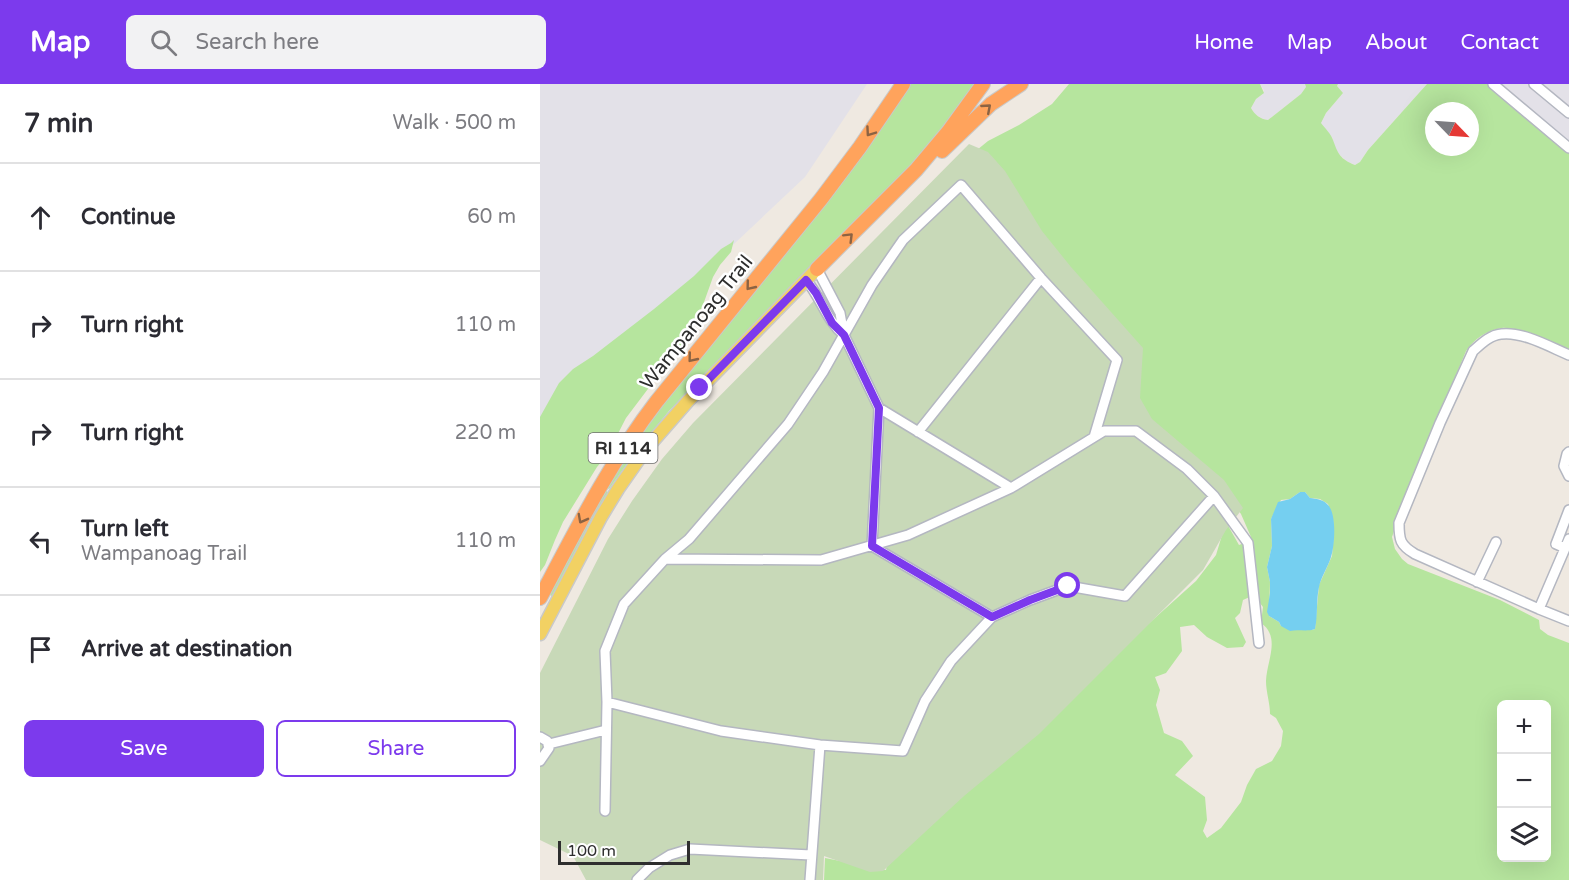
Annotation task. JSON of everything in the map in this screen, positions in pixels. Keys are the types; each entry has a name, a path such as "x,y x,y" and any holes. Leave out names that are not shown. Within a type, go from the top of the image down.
{"highway":[{"name":"Wampanoag Trail","path":"540,598 598,489 633,434 657,401 831,186 903,84"},
{"path":"882,204 937,145 983,84"},
{"name":"RI 114","path":"817,269 882,204 936,157 991,104 1021,84"}],"main road":[{"name":"RI 114","path":"540,634 601,517 622,482 646,449 677,412 817,269"}],"street":[{"path":"1493,84 1569,148"},
{"path":"1534,84 1569,113"},
{"path":"605,811 606,651 624,604 665,559 689,539 788,424 823,372 872,285 903,240 961,185 1041,278 1117,360 1094,437"},
{"path":"817,269 840,313 844,335 879,408 872,546"},
{"path":"918,432 1041,278"},
{"path":"806,280 816,293 832,323 844,335"},
{"path":"1569,355 1520,335 1501,334 1482,343 1473,351 1440,423 1399,523 1400,540 1415,554 1569,621"},
{"path":"879,408 1011,488"},
{"path":"665,559 821,560 908,535 1011,488 1104,431 1136,431 1187,470 1214,496 1248,543 1259,643"},
{"path":"1569,452 1564,466 1569,476"},
{"path":"607,702 721,731 820,745 903,751 925,701 951,661 992,617 1068,586 1125,596 1214,496"},
{"path":"1539,609 1567,543 1556,544 1569,510"},
{"path":"1477,582 1496,542"},
{"path":"872,546 992,617"},
{"path":"549,744 606,730"},
{"path":"540,737 549,744"},
{"path":"540,761 547,753 549,744"},
{"path":"810,880 820,745"},
{"path":"637,880 649,868 670,855 690,849 811,855"}],"shaded area":[{"path":"540,84 867,84 805,177 540,427"},
{"path":"1260,84 1305,84 1306,87 1301,94 1268,120 1255,114 1251,108 1256,99 1263,94 1264,90"},
{"path":"1338,84 1427,84 1355,165 1346,161 1338,153 1333,139 1321,123 1326,113 1343,93 1337,86"},
{"path":"1493,84 1569,84 1569,147"}],"green space":[{"path":"910,84 976,84 918,159 669,411 609,489 605,487 663,403 845,176"},
{"path":"1069,84 1260,84 1264,93 1256,99 1251,108 1258,116 1268,120 1301,94 1306,87 1305,84 1338,84 1337,86 1343,93 1326,113 1321,123 1331,136 1340,156 1355,165 1427,84 1493,84 1569,147 1569,351 1520,330 1506,328 1491,331 1473,343 1466,351 1405,499 1392,537 1395,549 1408,564 1500,600 1539,620 1540,629 1548,635 1569,643 1569,880 824,880 825,858 886,870 894,828 947,805 1196,581 1216,555 1226,522 1239,545 1247,542 1251,537 1236,507 1153,430 1094,299 977,150 988,141 1052,104","holes":["1300,492 1305,492 1310,498 1320,499 1328,504 1333,519 1332,556 1319,585 1315,629 1312,630 1281,626 1269,616 1270,582 1267,567 1272,546 1271,519 1281,500 1290,499","1254,595 1263,607 1261,623 1267,629 1272,642 1266,685 1270,714 1276,718 1283,731 1281,746 1272,761 1256,769 1241,802 1221,828 1207,838 1203,831 1207,820 1205,797 1175,775 1193,756 1182,741 1164,733 1156,705 1160,690 1155,677 1166,673 1182,651 1180,627 1194,625 1207,637 1227,648 1243,647 1246,642 1235,618 1240,613 1243,600"]},
{"path":"969,144 988,152 1005,171 1042,231 1143,348 1140,398 1152,419 1224,480 1243,508 1226,530 1203,570 1039,734 964,796 883,871 870,872 824,856 823,880 586,880 573,856 540,840 540,673 608,539 662,459 693,423"},
{"path":"734,240 731,252 713,277 694,325 680,348 626,418 607,455 563,522 540,572 540,417 559,383 573,369 654,309"},
{"path":"604,490 608,492 552,596 548,594"}],"water":[{"path":"1300,492 1305,492 1310,498 1327,504 1334,521 1334,537 1331,557 1319,587 1315,629 1290,631 1281,626 1267,612 1270,582 1267,567 1272,546 1271,519 1278,502 1290,499"}],"route":[{"path":"700,388 806,280 816,293 832,323 844,335 879,408 872,546 992,617 1068,586"}]}
